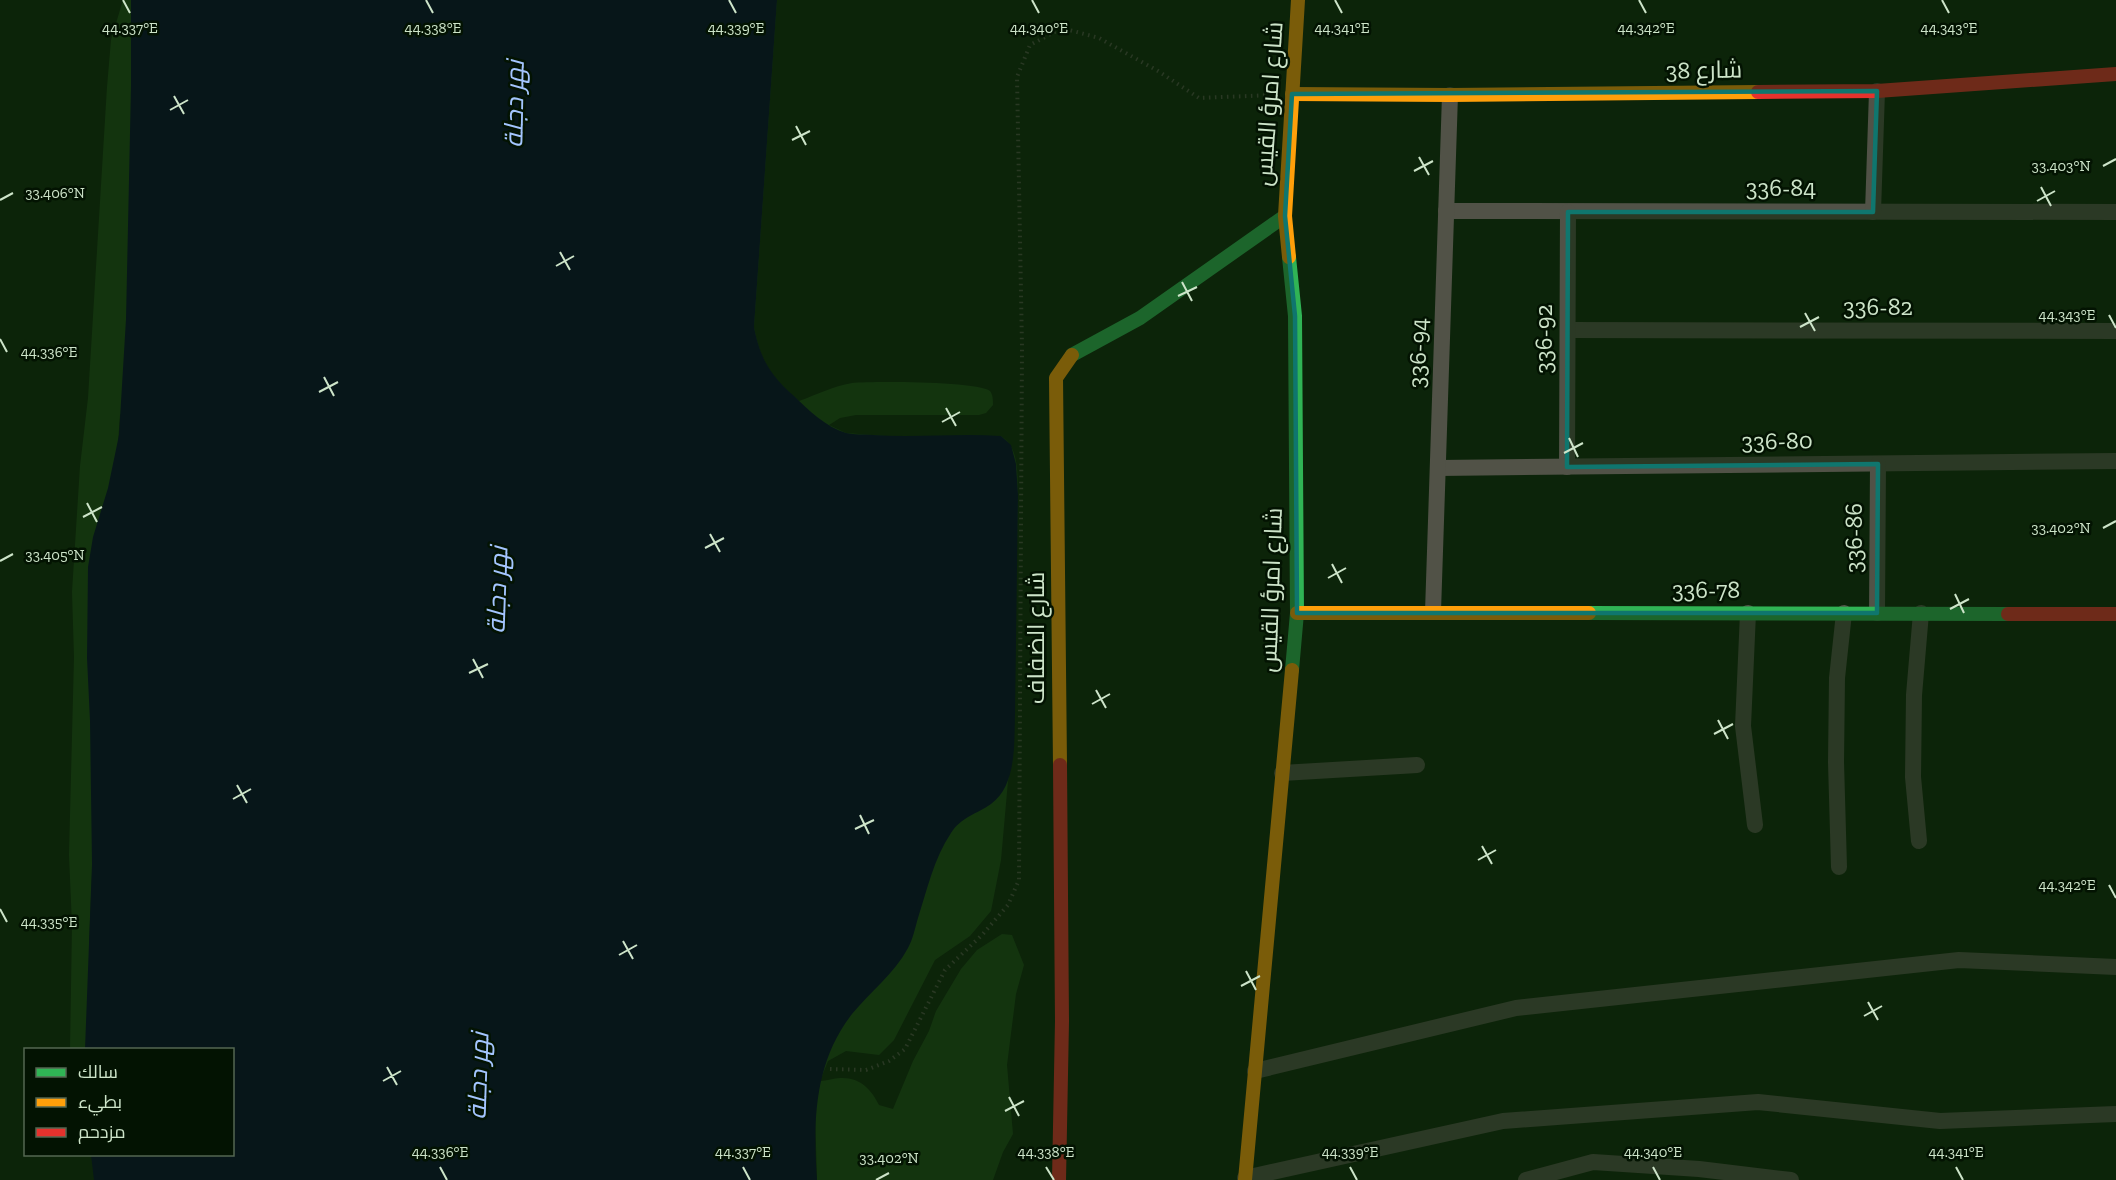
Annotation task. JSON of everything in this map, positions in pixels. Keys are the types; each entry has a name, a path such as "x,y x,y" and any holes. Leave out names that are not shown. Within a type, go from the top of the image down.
{"street":[{"name":"شارع امرؤ القيس","path":"1245,1179 1297,613 1294,316 1285,216 1298,0"},
{"name":"شارع 38","path":"1292,94 1450,95 1877,91 2116,74"},
{"path":"1873,212 1877,91"},
{"name":"336-94","path":"1433,612 1450,95"},
{"name":"336-84","path":"1446,212 2116,212"},
{"name":"336-92","path":"1567,467 1568,212"},
{"name":"شارع الضفاف","path":"1059,1180 1062,1009 1056,378 1074,353 1140,318 1285,216"},
{"name":"336-82","path":"1568,330 2116,332"},
{"name":"336-80","path":"1438,468 2116,461"},
{"name":"336-86","path":"1877,614 1878,464"},
{"name":"336-78","path":"1297,613 2116,614"},
{"path":"1748,613 1743,726 1755,825"},
{"path":"1839,867 1836,762 1837,678 1844,613"},
{"path":"1919,841 1913,777 1914,696 1921,614"},
{"path":"1282,773 1417,765"},
{"path":"1255,1071 1516,1008 1959,960 2116,967"},
{"path":"1245,1179 1503,1121 1526,1119 1758,1102 1940,1121 2116,1114"},
{"path":"1526,1180 1593,1162 1699,1169 1791,1180"}],"path":[{"path":"830,1069 866,1070 889,1061 905,1049 945,970 982,935 1008,905 1019,880 1022,347 1017,77 1030,45 1062,28 1099,38 1158,71 1199,98 1292,94"}],"highlighted area":[{"path":"1877,91 1873,212 1568,212 1567,467 1878,464 1877,613 1297,613 1295,316 1285,216 1292,94"}],"green space":[{"path":"123,0 151,0 128,405 120,415 100,690 89,943 95,951 98,1048 70,1048 72,925 69,855 74,657 72,592 80,466 88,398 111,40"},
{"path":"777,0 754,327 764,360 775,377 799,401 838,386 863,382 966,385 990,391 993,405 986,413 979,415 856,415 840,418 829,425 846,433 886,436 1001,436 1012,447 1018,479 1013,749 1001,860 991,911 970,936 935,960 894,1040 879,1055 846,1051 828,1061 820,1081 847,1078 859,1082 868,1089 879,1105 893,1109 936,1011 961,969 977,950 1002,934 1012,935 1024,965 1016,994 1007,1065 1013,1134 1003,1152 993,1180 817,1180 815,1112 820,1082 718,236"}],"water":[{"name":"نهر دجلة","path":"131,0 777,0 754,327 763,357 778,381 805,407 824,422 846,433 889,436 1001,436 1011,445 1016,464 1018,495 1014,738 1010,775 1006,786 991,804 969,816 951,833 935,863 908,948 889,975 852,1014 839,1033 823,1072 819,1093 815,1136 817,1180 94,1180 91,1156 234,1156 234,1048 85,1048 92,864 87,658 88,567 93,537 108,488 119,435 126,319"}],"traffic: fast":[{"path":"1072,355 1140,318 1285,216"},
{"path":"1289,257 1295,316 1297,613 1292,670"},
{"path":"1589,613 2008,614"}],"traffic: slow":[{"path":"1289,257 1285,216 1298,0"},
{"path":"1292,94 1758,92"},
{"path":"1060,765 1056,378 1072,355"},
{"path":"1297,613 1589,613"},
{"path":"1245,1180 1292,670"}],"traffic: jam":[{"path":"1758,92 1877,91 2116,74"},
{"path":"2008,614 2116,614"},
{"path":"1059,1180 1062,1021 1060,765"}]}
